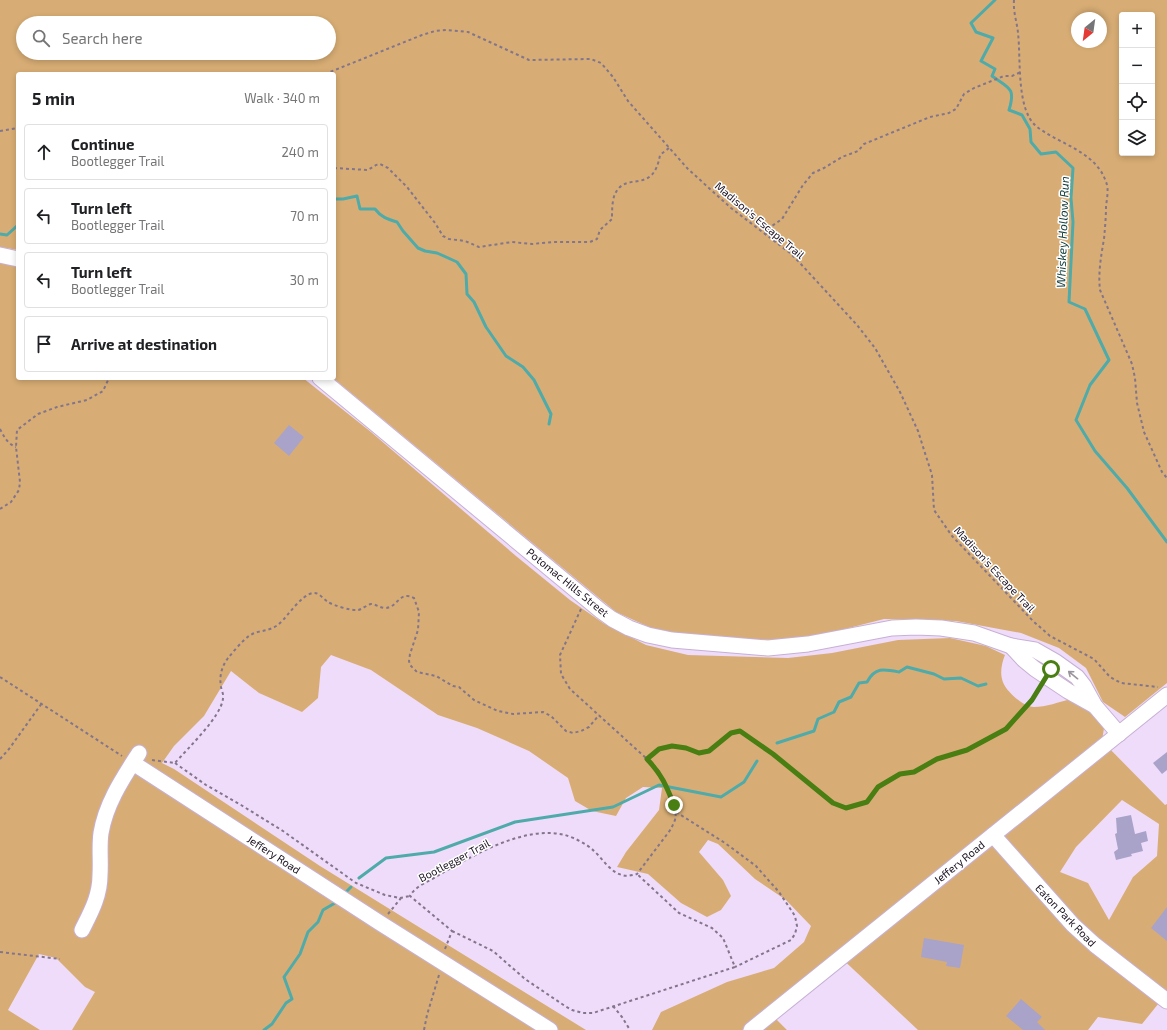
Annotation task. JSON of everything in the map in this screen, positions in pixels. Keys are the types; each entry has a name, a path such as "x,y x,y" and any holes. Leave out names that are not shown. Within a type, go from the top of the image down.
{"street":[{"path":"0,255 16,259"},
{"name":"Potomac Hills Street","path":"322,380 585,598 612,619 629,628 648,635 672,640 768,648 808,644 892,628 941,628 974,633 1011,646 1036,650 1056,662 1077,677 1084,686 1095,706 1119,734"},
{"name":"Potomac Hills Street","path":"1011,646 1024,660 1046,676 1078,697 1095,706"},
{"name":"Jeffery Road","path":"751,1030 1119,734 1165,691"},
{"path":"82,930 96,902 99,888 100,840 106,813 114,795 136,759"},
{"name":"Jeffery Road","path":"136,759 380,923 550,1030"},
{"name":"Eaton Park Road","path":"993,835 1054,905 1091,942 1167,1001"}],"path":[{"path":"1014,0 1014,10 1018,32 1021,93 1029,117 1035,126 1089,158 1101,171 1107,182 1104,232 1098,279 1100,290 1132,364 1137,403 1144,432 1162,472 1167,478"},
{"name":"Madison's Escape Trail","path":"330,72 422,35 447,30 468,32 529,60 591,59 601,63 614,77 628,101 688,169 731,208 790,253 857,325 875,348 900,392 918,431 932,475 934,510 952,536 1033,621 1050,636 1094,659 1110,677 1121,683 1165,691"},
{"path":"764,234 782,219 803,184 813,173 842,157 858,151 864,144 930,118 949,113 956,109 964,94 974,88 1004,76 1012,76 1021,72"},
{"path":"0,131 16,128"},
{"path":"336,168 368,170 380,164 388,168 411,193 435,223 443,236 449,239 465,241 479,247 512,242 532,244 554,242 590,242 597,239 600,230 612,219 614,195 620,186 643,181 651,176 659,162 660,155 670,148"},
{"path":"0,509 11,502 19,490 20,482 16,447 17,430 38,414 57,407 87,400 103,391 109,380"},
{"path":"0,429 6,440 16,447"},
{"path":"175,763 209,726 221,706 224,697 220,685 220,675 222,668 228,659 249,636 270,630 279,624 305,596 313,593 318,594 335,606 357,610 373,604 385,608 391,606 404,596 414,598 419,612 418,630 410,654 410,665 417,672 436,676 453,686 459,687 474,700 498,711 513,714 543,712 551,716 566,731 573,733 589,727 599,716"},
{"path":"585,598 560,655 561,674 570,689 658,770 676,812 675,820 671,829 637,874 679,913 712,928 723,938 735,967"},
{"path":"647,759 659,749 672,746 686,748 699,753 709,751 731,733 740,731 773,754 833,803 846,808 867,802 878,787 900,774 914,772 937,759 967,750 1006,729 1032,700 1046,676"},
{"path":"0,677 136,759 175,763 206,785 283,831 356,883 386,895 401,898 410,896 452,930 493,951 525,979 565,1006 583,1013 593,1012 613,1006 735,967 790,940 794,934 797,926 795,916 779,892 756,866 725,843 676,812"},
{"path":"0,759 42,703"},
{"name":"Bootlegger Trail","path":"410,896 418,888 477,854 506,842 535,834 557,834 567,836 587,845 615,872 622,876 637,874"},
{"path":"380,923 401,898"},
{"path":"424,1030 452,930"},
{"path":"0,952 60,959"},
{"path":"613,1006 630,1030"}],"shaded area":[{"path":"0,0 1167,0 1167,683 1125,717 1103,702 1086,668 1059,648 1021,633 956,621 884,619 798,641 708,637 660,632 616,612 335,380 336,72 16,72 16,250 0,247"},
{"path":"0,262 16,266 16,380 306,380 371,432 516,556 570,600 603,623 646,645 688,655 788,658 832,653 898,640 950,638 986,646 1005,655 1001,673 1003,683 1010,693 1025,704 1034,707 1071,699 1089,710 1104,728 1102,741 1165,805 1167,804 1167,993 1142,1024 1098,1017 1088,1030 918,1030 837,954 767,1010 787,1030 652,1030 661,1012 727,982 774,968 804,942 811,926 786,900 755,879 718,844 708,840 699,852 723,880 731,896 721,910 707,917 681,903 648,874 617,867 626,852 659,810 662,788 643,787 626,798 616,816 592,811 575,801 568,778 529,751 477,728 438,715 371,670 331,655 321,667 318,698 302,712 259,693 231,671 204,716 174,746 162,763 174,769 320,866 586,1030 72,1030 95,992 85,987 56,958 39,954 8,1010 40,1030 0,1030","holes":["1122,800 1159,824 1157,856 1133,877 1109,920 1088,883 1060,872 1076,847"]}],"building":[{"path":"289,425 304,437 289,456 274,443"},
{"path":"1167,752 1167,770 1162,774 1153,763"},
{"path":"1131,815 1135,834 1146,831 1148,841 1141,843 1143,851 1131,854 1132,856 1116,860 1114,852 1118,849 1115,834 1117,833 1116,818"},
{"path":"1167,907 1167,941 1151,928"},
{"path":"924,938 964,945 960,968 946,966 947,962 921,957"},
{"path":"1021,999 1042,1017 1037,1022 1045,1030 1023,1030 1006,1016"}],"waterway":[{"name":"Whiskey Hollow Run","path":"995,0 971,23 976,32 993,38 981,61 995,69 992,76 1010,89 1012,97 1009,110 1022,115 1030,129 1031,142 1041,154 1056,152 1073,168 1071,198 1073,222 1069,302 1085,309 1109,360 1090,385 1076,420 1095,451 1127,488 1167,542"},
{"path":"336,199 357,196 360,209 375,209 384,217 397,222 418,248 437,253 457,262 466,274 467,294 474,302 486,327 506,356 523,367 534,380 551,414 549,424"},
{"path":"0,234 7,235 16,227"},
{"path":"777,743 814,731 818,719 834,712 839,702 851,697 859,683 867,682 873,674 880,670 899,672 907,667 934,674 944,679 961,678 978,686 986,684"},
{"path":"359,878 386,858 434,852 515,822 613,807 659,785 721,797 744,782 757,761"},
{"path":"345,893 351,887"},
{"path":"264,1030 272,1024 286,1003 292,999 284,977 300,954 308,932 318,922 323,910 335,903"}],"route":[{"path":"674,805 658,770 647,759 659,749 672,746 686,748 699,753 709,751 731,733 740,731 773,754 833,803 846,808 867,802 878,787 900,774 914,772 937,759 967,750 1006,729 1032,700 1051,669"}]}
